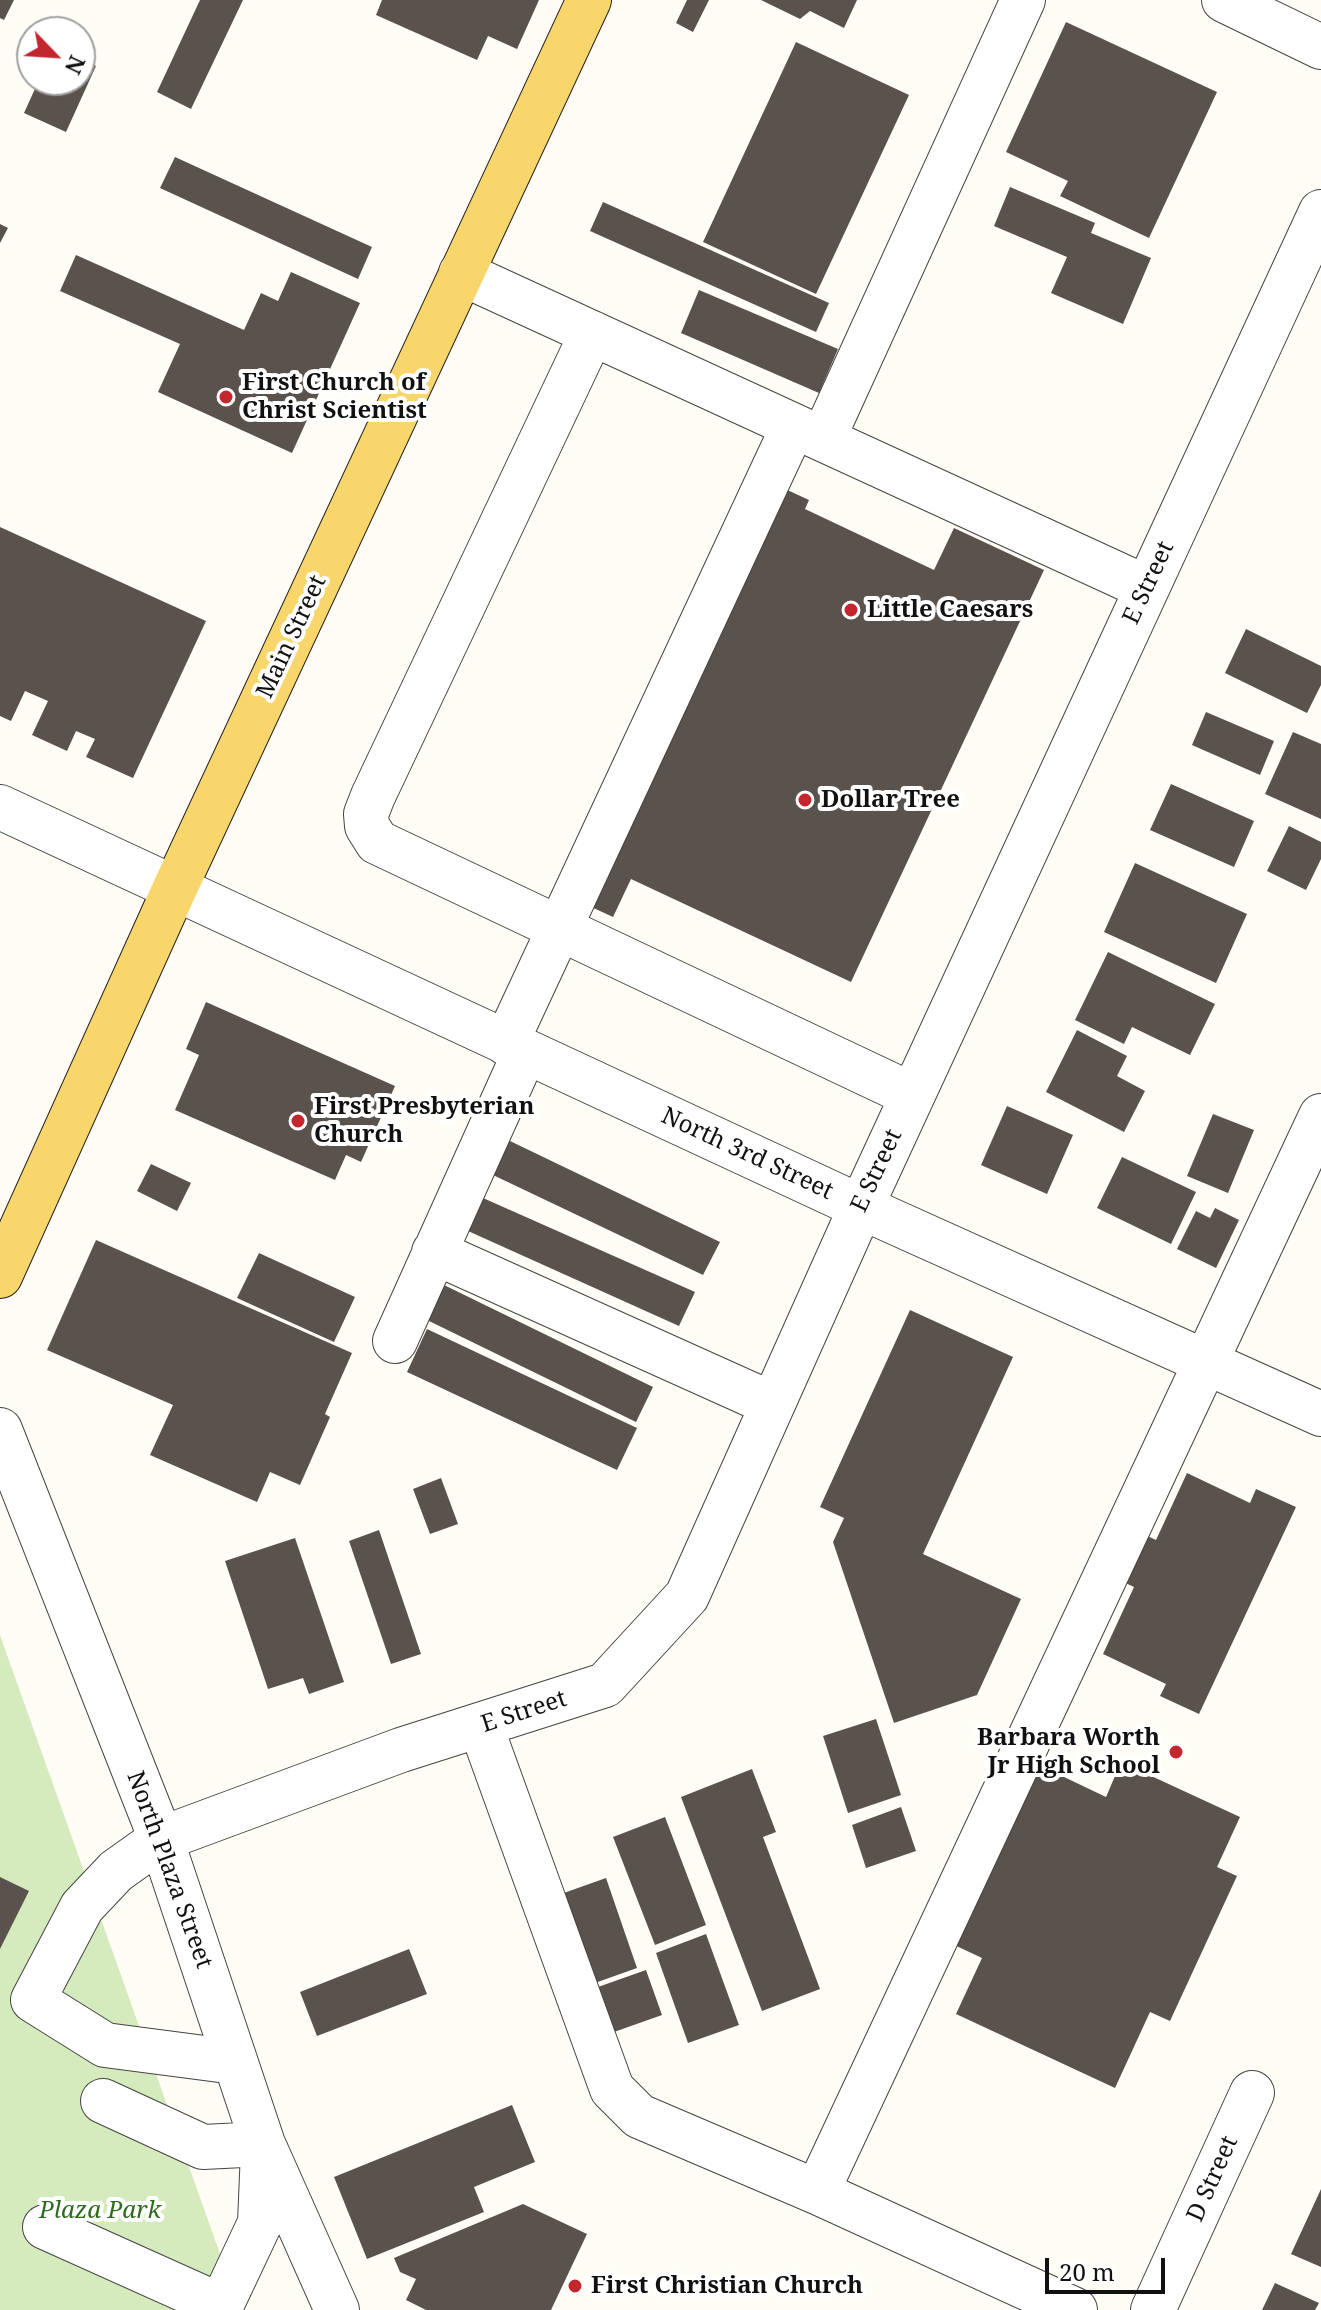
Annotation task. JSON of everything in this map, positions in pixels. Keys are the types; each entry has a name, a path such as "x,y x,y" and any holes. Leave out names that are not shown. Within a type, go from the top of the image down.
{"main road":[{"name":"Main Street","path":"0,1276 175,888 589,0"}],"street":[{"path":"395,1341 516,1047 558,929 1023,0"},
{"path":"1224,0 1321,47"},
{"name":"E Street","path":"235,2062 105,2045 33,2000 82,1907 116,1871 161,1839 401,1750 605,1685 687,1596 912,1095 1321,212"},
{"path":"461,273 1147,588"},
{"path":"592,333 366,814 367,826 377,842 912,1095"},
{"name":"North 3rd Street","path":"0,807 861,1207 1321,1414"},
{"path":"817,2192 1321,1116"},
{"path":"434,1252 772,1404"},
{"name":"North Plaza Street","path":"0,1430 161,1839 263,2144 337,2310"},
{"path":"481,1727 612,2089 639,2116 817,2192 1075,2310"},
{"name":"D Street","path":"1153,2310 1252,2093"},
{"path":"45,2227 220,2308 260,2223 263,2144 203,2147 103,2101"}],"green space":[{"name":"Plaza Park","path":"0,1635 240,2310 0,2310"}],"building":[{"path":"0,0 14,0 4,20 0,18"},
{"path":"200,0 243,0 191,109 157,92"},
{"path":"382,0 539,0 517,49 488,36 477,60 376,15"},
{"path":"687,0 709,0 693,32 676,23"},
{"path":"761,0 857,0 844,28 810,11 800,19"},
{"path":"1066,22 1217,92 1149,238 1060,196 1068,181 1006,152"},
{"path":"796,42 909,95 816,294 703,242"},
{"path":"32,96 82,96 66,132 24,113"},
{"path":"175,157 372,247 358,279 160,188"},
{"path":"1010,187 1095,223 1091,233 1151,258 1123,324 1051,293 1067,257 994,226"},
{"path":"603,202 829,303 816,332 590,231"},
{"path":"0,224 8,228 0,243"},
{"path":"76,255 244,330 261,293 278,301 291,272 360,303 292,453 158,392 180,344 60,291"},
{"path":"699,290 838,349 819,393 681,333"},
{"path":"783,488 809,500 805,509 934,570 954,528 1044,570 851,982 631,879 613,917 587,905"},
{"path":"0,527 206,621 133,778 86,757 95,739 76,731 67,751 32,735 48,701 25,691 11,721 0,716"},
{"path":"1246,629 1321,666 1321,685 1307,713 1225,673"},
{"path":"1206,712 1274,741 1260,775 1192,745"},
{"path":"1293,732 1321,744 1321,819 1265,794"},
{"path":"1171,784 1254,821 1234,867 1150,830"},
{"path":"1289,826 1321,842 1321,859 1306,890 1267,871"},
{"path":"1135,863 1247,914 1216,983 1104,932"},
{"path":"1108,952 1215,1004 1190,1055 1132,1027 1124,1044 1075,1020"},
{"path":"206,1002 395,1086 361,1162 346,1155 335,1180 175,1110 199,1055 186,1049"},
{"path":"1077,1030 1127,1056 1117,1076 1145,1091 1124,1132 1046,1092"},
{"path":"1007,1106 1073,1135 1047,1194 981,1165"},
{"path":"1213,1114 1254,1130 1228,1193 1187,1176"},
{"path":"510,1141 720,1242 703,1275 493,1175"},
{"path":"1122,1157 1196,1192 1171,1244 1097,1208"},
{"path":"151,1164 191,1183 177,1211 137,1191"},
{"path":"483,1198 695,1292 679,1326 468,1231"},
{"path":"1215,1208 1239,1220 1216,1268 1177,1249 1196,1211 1210,1218"},
{"path":"96,1240 352,1353 325,1414 330,1417 300,1485 270,1472 257,1502 150,1455 173,1405 47,1350"},
{"path":"259,1253 355,1297 334,1342 237,1298"},
{"path":"444,1285 653,1387 636,1422 427,1320"},
{"path":"910,1310 1013,1357 923,1554 1021,1599 977,1695 894,1723 833,1542 844,1518 820,1507"},
{"path":"427,1329 637,1428 617,1470 407,1372"},
{"path":"1187,1473 1250,1503 1256,1489 1296,1507 1199,1714 1160,1696 1166,1684 1103,1654 1134,1587 1119,1580 1141,1533 1156,1540"},
{"path":"441,1478 458,1524 430,1534 413,1489"},
{"path":"379,1530 421,1654 391,1664 349,1541"},
{"path":"295,1538 344,1682 309,1694 303,1678 268,1689 225,1561"},
{"path":"876,1719 901,1795 848,1813 823,1736"},
{"path":"1018,1755 1106,1797 1121,1762 1240,1817 1217,1867 1237,1876 1170,2021 1150,2012 1115,2088 956,2014 982,1958 933,1935"},
{"path":"752,1769 776,1832 763,1837 820,1989 762,2011 681,1797"},
{"path":"901,1807 916,1851 866,1868 852,1825"},
{"path":"665,1817 706,1925 655,1945 613,1837"},
{"path":"0,1877 29,1891 0,1949"},
{"path":"606,1878 637,1968 592,1984 561,1894"},
{"path":"706,1934 739,2025 688,2043 656,1953"},
{"path":"409,1949 427,1994 317,2036 300,1992"},
{"path":"646,1970 662,2015 614,2032 598,1987"},
{"path":"512,2105 535,2162 474,2187 484,2212 367,2259 334,2177"},
{"path":"1321,2189 1321,2267 1291,2254"},
{"path":"523,2204 587,2234 551,2310 426,2310 406,2300 416,2279 400,2272 394,2258"},
{"path":"1275,2283 1319,2303 1315,2310 1262,2310"}],"place":[{"name":"First Church of Christ Scientist","path":"226,397"},
{"name":"Little Caesars","path":"851,610"},
{"name":"Dollar Tree","path":"805,800"},
{"name":"First Presbyterian Church","path":"298,1121"},
{"name":"Barbara Worth Jr High School","path":"1176,1752"},
{"name":"First Christian Church","path":"575,2286"}]}
